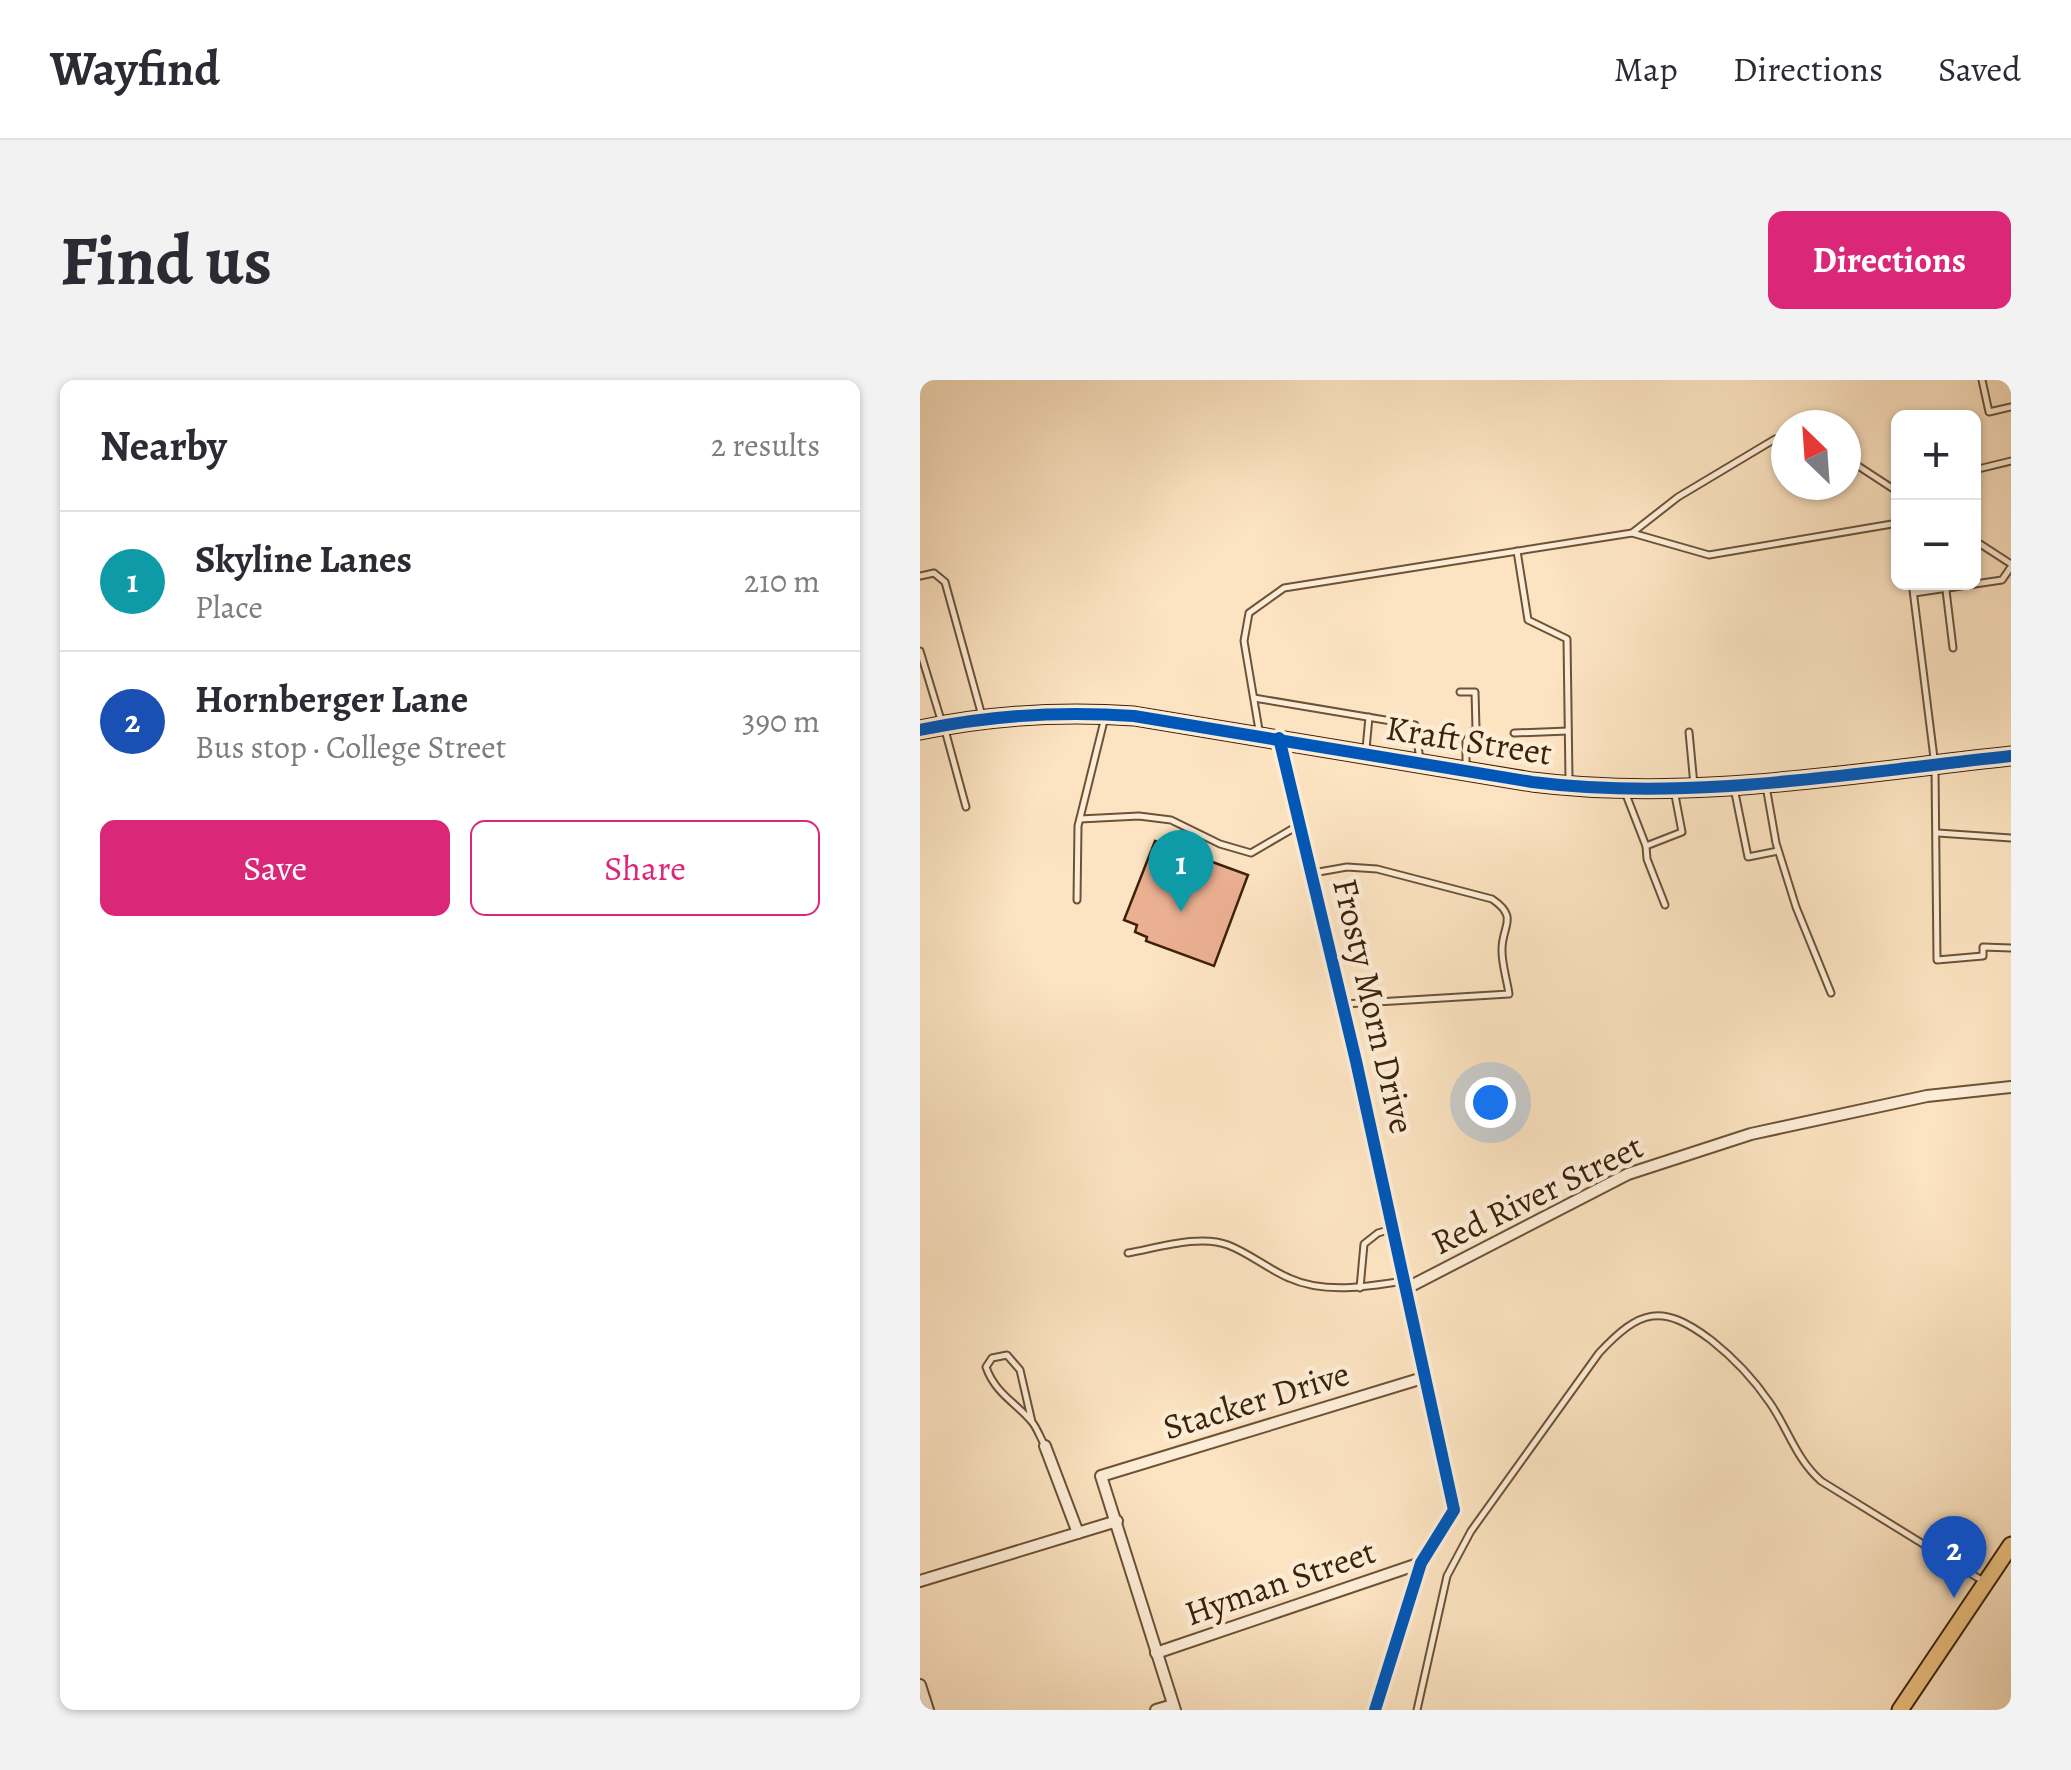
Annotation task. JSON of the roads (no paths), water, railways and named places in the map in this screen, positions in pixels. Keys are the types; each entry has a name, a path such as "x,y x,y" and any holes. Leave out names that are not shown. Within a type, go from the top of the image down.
{"highway":[{"name":"Kraft Street","path":"920,730 984,719 1106,714 1259,734 1466,771 1624,790 1734,786 2011,756"}],"main road":[{"path":"1900,1710 2011,1545"}],"street":[{"name":"Frosty Morn Drive","path":"1279,738 1302,824 1404,1285"},
{"name":"Red River Street","path":"1374,1710 1421,1563 1454,1510 1404,1285 1628,1174 1698,1151 1751,1134 1927,1096 2011,1088"},
{"name":"Stacker Drive","path":"1116,1521 1101,1476 1426,1377"},
{"path":"1046,1446 1078,1533"},
{"path":"920,1581 1116,1521 1174,1707 1156,1710"},
{"name":"Hyman Street","path":"1156,1653 1421,1563"},
{"path":"920,1685 928,1710"}],"lane":[{"path":"1982,380 1988,412 2011,407"},
{"path":"1632,532 1678,497 1771,440"},
{"path":"1981,468 2011,461"},
{"path":"1861,468 1891,487"},
{"path":"1259,734 1244,641 1248,613 1284,588 1632,532 1709,555 1891,524"},
{"path":"1981,545 2011,566 2002,580 1981,582"},
{"path":"1517,551 1528,620 1567,639 1569,786"},
{"path":"920,576 934,573 945,582 984,719"},
{"path":"1913,590 1935,764 1937,960 1983,956 1984,947 2011,948"},
{"path":"1914,593 1927,590"},
{"path":"1945,590 1952,648"},
{"path":"920,651 966,808"},
{"path":"1460,692 1474,692 1476,728 1466,741 1466,771"},
{"path":"1254,698 1416,725 1420,763"},
{"path":"1076,900 1080,819 1106,714"},
{"path":"1365,754 1369,718"},
{"path":"1514,732 1568,731"},
{"path":"1690,732 1694,788"},
{"path":"1766,783 1778,851 1831,994"},
{"path":"1734,786 1748,857 1778,851"},
{"path":"1646,846 1682,832 1674,789"},
{"path":"1624,790 1665,905"},
{"path":"1080,819 1139,816 1171,820 1220,844 1250,853 1302,824"},
{"path":"1938,834 2011,838"},
{"path":"1313,873 1347,866 1377,869 1492,899 1504,907 1508,916 1501,948 1509,994 1343,1004"},
{"path":"1360,1288 1364,1244 1378,1233 1392,1230"},
{"path":"1128,1253 1213,1242 1228,1244 1293,1280 1337,1288 1404,1285"},
{"path":"1416,1710 1446,1576 1472,1532 1599,1353 1643,1318 1658,1314 1676,1316 1739,1362 1770,1403 1806,1468 1821,1481 1986,1583"},
{"path":"1032,1422 990,1380 986,1367 992,1358 1007,1355 1020,1370 1032,1422 1046,1446"}],"place":[{"name":"Skyline Lanes","path":"1181,912"},
{"name":"Hornberger Lane","path":"1954,1598"}]}
